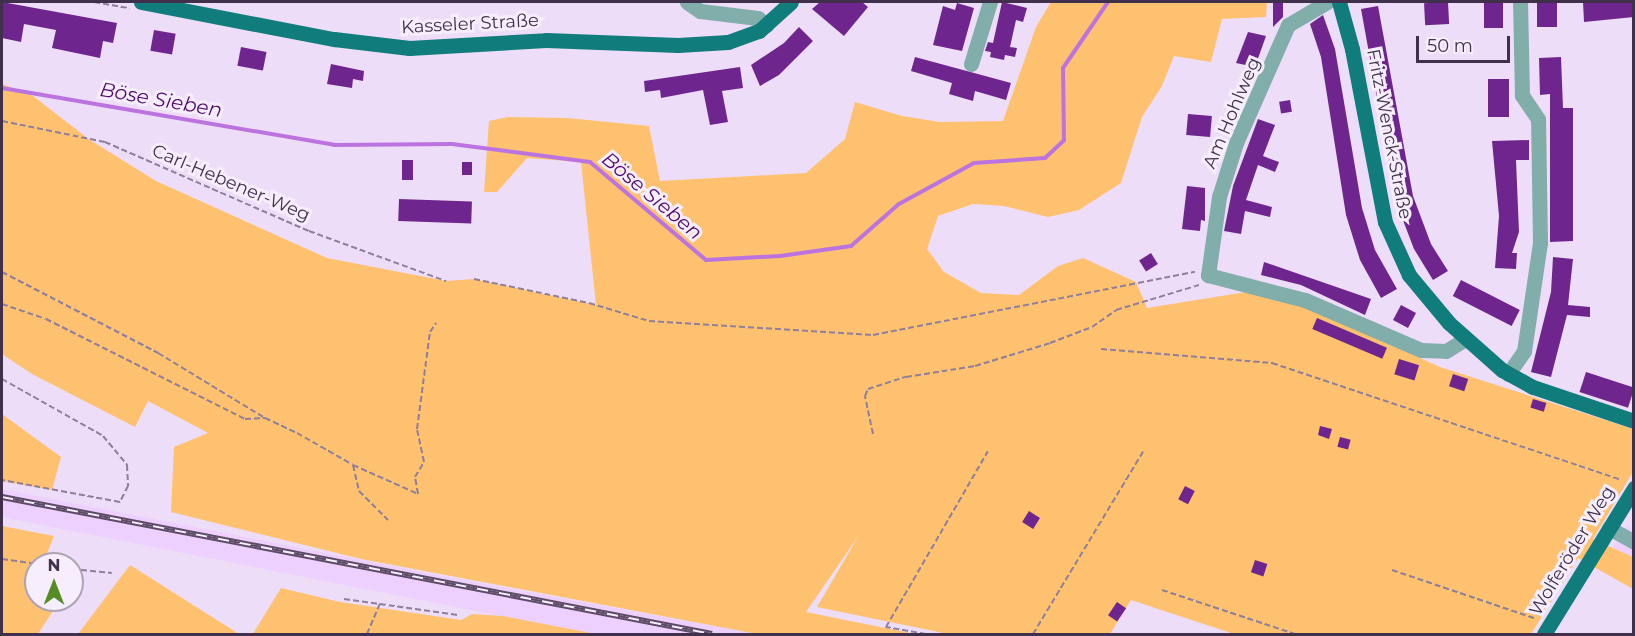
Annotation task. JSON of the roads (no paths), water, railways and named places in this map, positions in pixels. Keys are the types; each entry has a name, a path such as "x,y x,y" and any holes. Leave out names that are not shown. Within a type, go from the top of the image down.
{"main road":[{"name":"Kasseler Straße","path":"141,2 391,48 546,40 708,44 744,38 766,26 791,2"},
{"name":"Fritz-Wenck-Straße","path":"1339,2 1390,237 1410,275 1465,339 1508,374 1548,392 1634,421"},
{"name":"Wolferöder Weg","path":"1547,629 1609,528 1630,485"}],"street":[{"path":"687,2 700,11 756,18 766,26"},
{"path":"971,64 990,2"},
{"name":"Am Hohlweg","path":"1327,2 1288,25 1236,143 1219,196 1208,275 1305,300 1421,350 1446,351 1465,339"},
{"path":"1508,374 1524,350 1540,243 1538,119 1522,95 1520,2"},
{"path":"1609,528 1634,542"}],"waterway":[{"name":"Böse Sieben","path":"2,88 334,145 452,144 590,162 706,260 780,256 851,246 899,204 974,163 1045,158 1064,140 1063,68 1108,2"}],"railway":[{"path":"2,497 712,634"}]}
